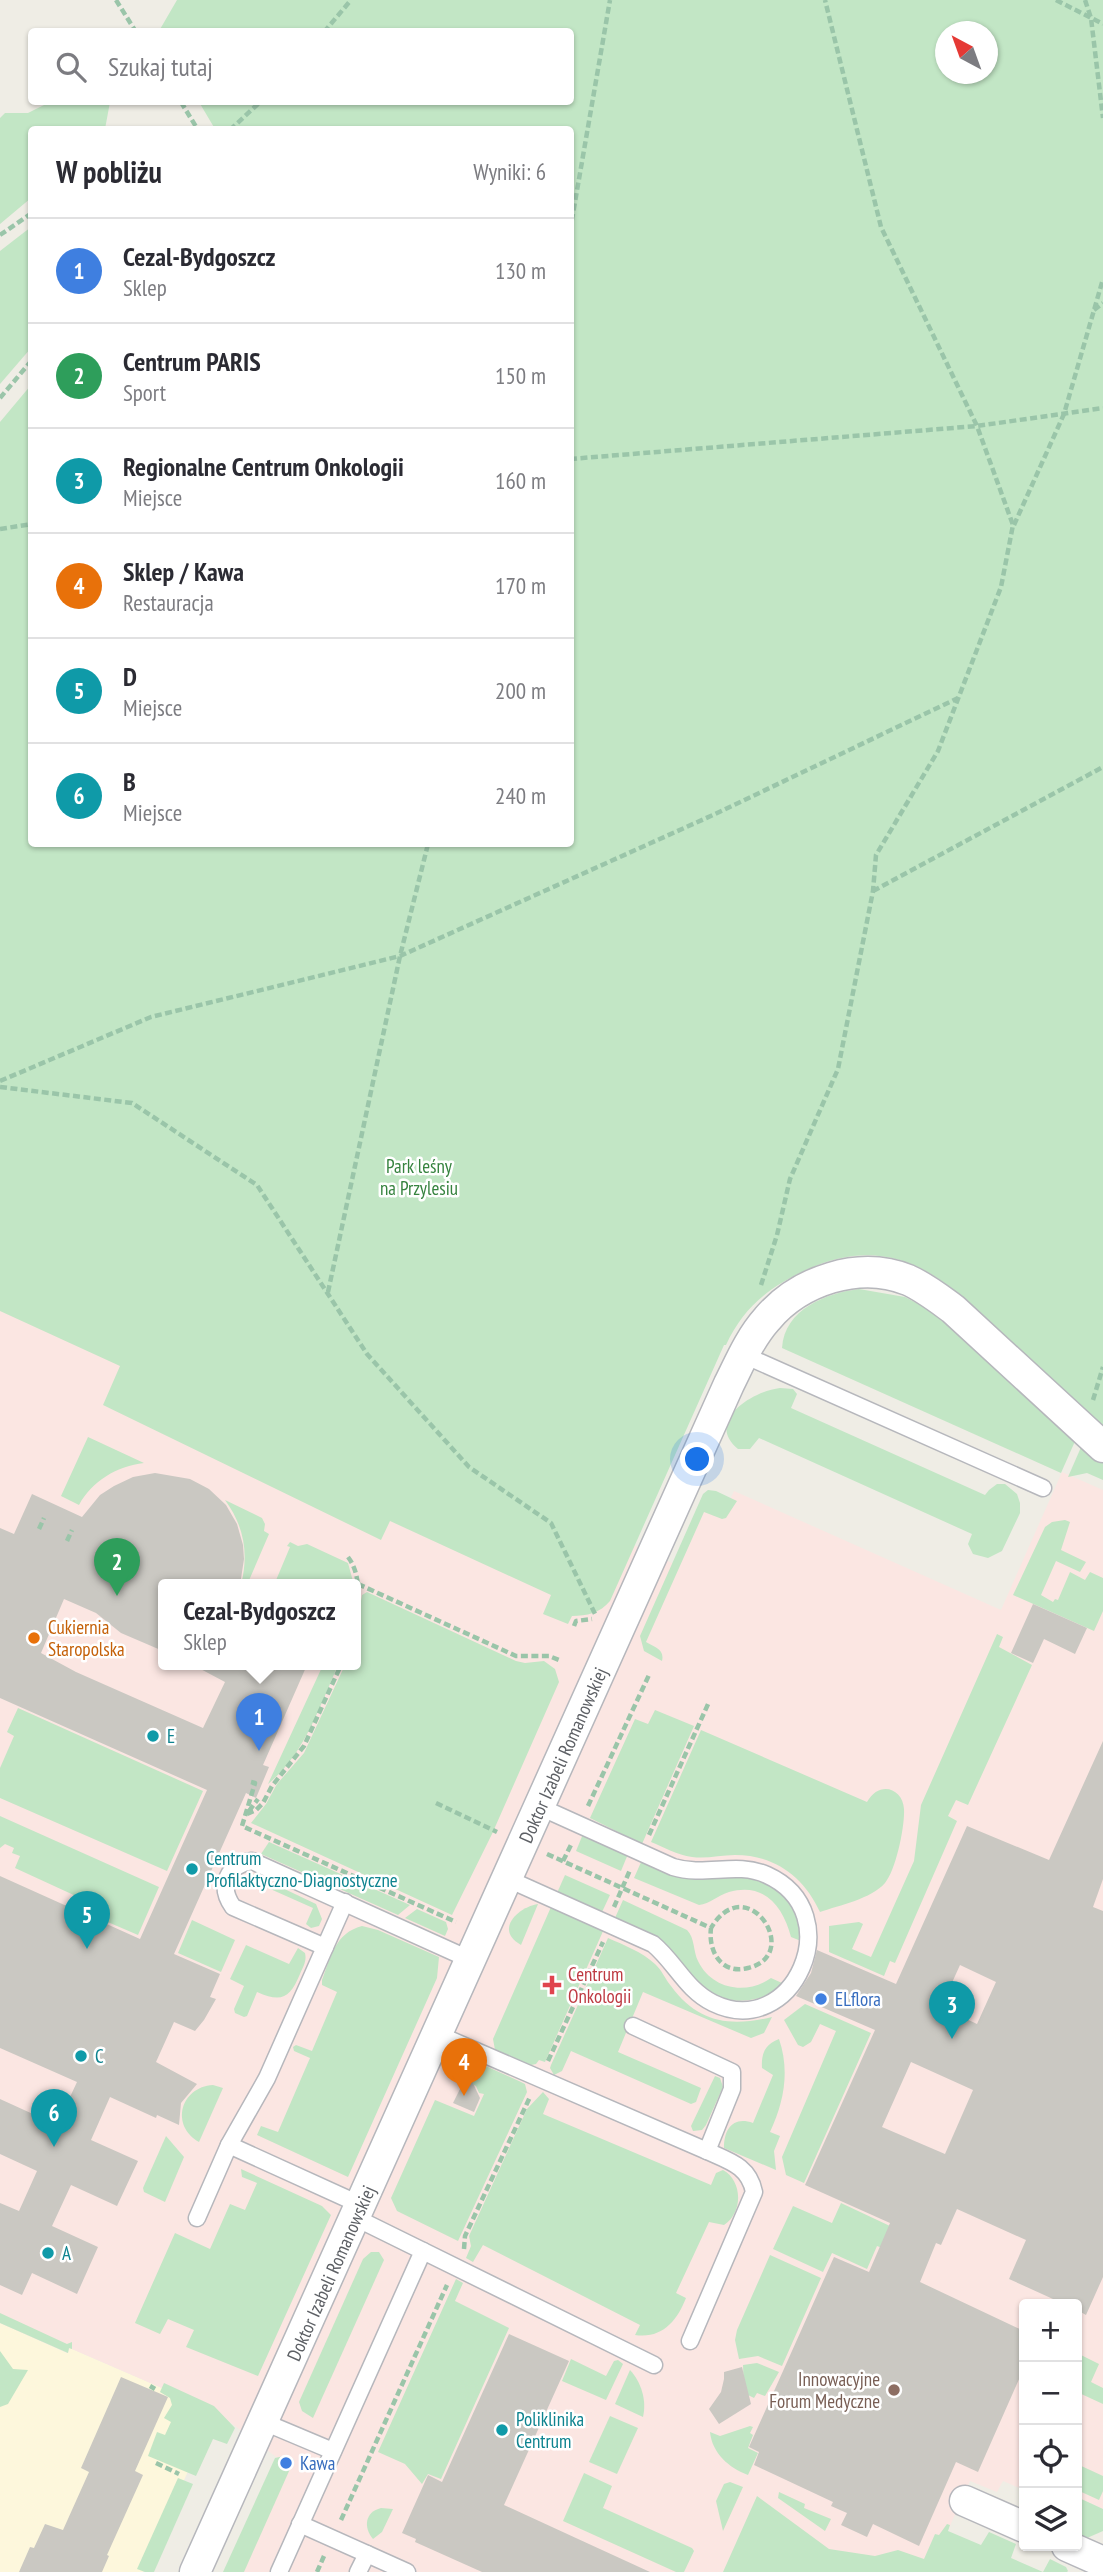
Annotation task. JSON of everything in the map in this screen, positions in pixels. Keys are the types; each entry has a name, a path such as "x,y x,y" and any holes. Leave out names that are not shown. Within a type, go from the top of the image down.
{"street":[{"name":"Doktor Izabeli Romanowskiej","path":"195,2572 744,1355 766,1320 781,1304 816,1282 847,1274 898,1277 933,1294 953,1309 1103,1447"},
{"path":"965,2501 1019,2525"}],"lane":[{"path":"744,1355 1044,1488"},
{"path":"508,1879 653,1944 663,1952 692,1989 709,2001 728,2008 750,2009 771,2003 792,1985 803,1966 809,1947 806,1917 794,1896 779,1882 767,1875 745,1869 710,1872 685,1870 540,1807"},
{"path":"324,1947 233,1907 224,1889 226,1878 233,1868 252,1861 471,1960"},
{"path":"197,2218 229,2145 267,2078 345,1902"},
{"path":"632,2026 732,2072 732,2089 707,2151"},
{"path":"437,2034 707,2151 745,2171 752,2180 754,2192 690,2341"},
{"path":"229,2145 358,2211 423,2251 654,2365"},
{"path":"279,2572 423,2251"},
{"path":"264,2422 333,2451"},
{"path":"300,2524 407,2572"},
{"path":"358,2572 367,2554"}],"path":[{"path":"116,0 134,28"},
{"path":"327,28 351,0"},
{"path":"574,207 610,0"},
{"path":"825,0 881,227 977,426 1013,525"},
{"path":"1056,0 1103,24"},
{"path":"1085,0 1091,18 1103,118"},
{"path":"183,105 196,126"},
{"path":"234,126 257,105"},
{"path":"0,235 28,216"},
{"path":"758,1294 777,1235 790,1179 838,1069 873,891 876,855 938,751 959,698 1001,587 1013,525 1064,414 1103,279"},
{"path":"1094,311 1103,303"},
{"path":"0,398 28,365"},
{"path":"574,459 977,426 1103,408"},
{"path":"0,529 28,525"},
{"path":"0,1081 151,1017 400,956 713,815 959,698"},
{"path":"873,891 1103,767"},
{"path":"328,1293 400,956 427,847"},
{"path":"0,1087 132,1103 257,1185 367,1354 469,1467 551,1523 596,1618"},
{"path":"39,1529 44,1518"},
{"path":"67,1541 72,1530"},
{"path":"348,1557 354,1565 357,1579"},
{"path":"361,1585 516,1656 549,1656 558,1660"},
{"path":"246,1815 256,1811 263,1803 272,1786 304,1746 339,1670"},
{"path":"563,1861 649,1675"},
{"path":"317,2572 464,2251 466,2236 608,1931 623,1888 709,1702"},
{"path":"251,1782 256,1783 242,1826 456,1922"},
{"path":"246,1815 258,1800"},
{"path":"436,1803 497,1832"},
{"path":"543,1852 711,1928"},
{"path":"731,1909 751,1910 760,1915 771,1931 770,1949 760,1963 752,1968 740,1970 727,1967 711,1949 711,1928 731,1909"},
{"path":"156,2463 179,2474"}],"shaded area":[{"name":"Centrum Onkologii","path":"0,1296 634,1545 674,1564 706,1494 728,1504 734,1491 1001,1610 1062,1472 1103,1490 1103,2509 1082,2499 1082,2299 1019,2299 1019,2488 1003,2481 997,2492 970,2481 945,2537 1023,2572 232,2572 279,2459 215,2411 69,2348 68,2353 0,2323"},
{"path":"0,2323 67,2353 70,2348 215,2411 143,2572 0,2572"}],"green space":[{"name":"Park leśny na Przylesiu","path":"177,0 1103,0 1103,1430 1043,1378 961,1296 936,1277 908,1263 877,1256 844,1258 806,1270 769,1291 740,1320 724,1345 610,1601 593,1613 572,1616 568,1624 543,1614 551,1595 390,1521 381,1540 103,1405 120,1366 0,1311 0,422 28,389 28,847 574,847 574,126 213,126 201,105 574,105 574,28 161,28"},
{"path":"44,105 109,105 106,126 28,126 28,201 0,224 0,118 5,113 28,113"},
{"path":"28,229 28,351 0,384 0,251"},
{"path":"859,1289 905,1297 930,1310 1076,1439 1061,1473 782,1348 790,1323 809,1305 834,1294"},
{"path":"780,1388 793,1389 797,1394 791,1408 985,1495 997,1484 1005,1484 1017,1494 1020,1513 1002,1551 988,1558 973,1554 968,1544 972,1534 759,1438 750,1449 738,1449 729,1438 726,1428 729,1418 746,1401"},
{"path":"88,1437 144,1463 124,1467 106,1476 84,1496 79,1505 61,1496"},
{"path":"1082,1445 1103,1463 1103,1480 1087,1473 1068,1477"},
{"path":"708,1490 737,1501 726,1518 704,1512 646,1642 660,1651 662,1661 644,1651 640,1636 703,1494"},
{"path":"225,1500 262,1518 264,1531 269,1534 250,1579 242,1579 245,1562 243,1540"},
{"path":"1052,1522 1070,1522 1061,1550 1086,1562 1080,1572 1056,1561 1041,1595 1053,1602 1058,1600 1070,1572 1085,1580 1090,1572 1103,1578 1103,1611 1094,1631 1013,1595 1045,1527"},
{"path":"290,1542 298,1546 307,1544 348,1563 352,1579 277,1579 290,1547 287,1546"},
{"path":"367,1592 516,1661 544,1661 555,1669 559,1682 492,1834 452,1915 251,1823 277,1784 304,1753 343,1670 361,1670 362,1595"},
{"path":"997,1634 1003,1637 999,1647 1032,1665 968,1805 956,1800 948,1816 957,1821 895,1963 890,1961 884,1976 829,1952 829,1926 859,1922 863,1924 852,1949 871,1957 914,1861 921,1805"},
{"path":"321,1670 336,1670 301,1744 292,1759 268,1784"},
{"path":"18,1708 203,1791 167,1871 0,1798 0,1768 14,1736 7,1732"},
{"path":"655,1710 694,1726 642,1844 590,1818 635,1719 648,1724"},
{"path":"701,1730 867,1802 878,1791 890,1789 895,1792 903,1802 903,1826 896,1858 885,1883 864,1897 820,1912 806,1888 797,1879 786,1870 763,1859 735,1855 692,1857 651,1842"},
{"path":"0,1816 159,1887 138,1935 96,1917 102,1904 80,1893 78,1897 15,1868 20,1856 12,1853 14,1848 5,1844 0,1848"},
{"path":"583,1834 628,1854 621,1871 576,1851"},
{"path":"269,1842 410,1905 398,1915 261,1854"},
{"path":"642,1860 685,1878 737,1876 768,1883 785,1895 800,1920 801,1941 791,1937 777,1907 762,1894 742,1890 729,1892 699,1905 634,1878"},
{"path":"253,1874 316,1904 322,1919 319,1926 311,1928 306,1924 313,1908 250,1880"},
{"path":"565,1875 610,1895 602,1912 557,1893"},
{"path":"623,1900 687,1930 704,1971 721,1984 751,1987 771,1978 782,1983 770,1994 759,1998 738,2001 715,1996 691,1978 668,1947 649,1934 615,1918"},
{"path":"538,1904 521,1945 509,1933 509,1926 517,1914"},
{"path":"551,1907 604,1929 545,2062 539,2060 531,2065 495,2050 493,2039"},
{"path":"417,1909 446,1922 448,1929 445,1936 405,1918"},
{"path":"192,1920 235,1940 221,1972 178,1953"},
{"path":"362,1926 378,1930 439,1957 437,1978 348,2177 257,2135 261,2126 278,2132 310,2058 294,2051 293,2047 296,2045 312,2051 337,1992 322,1985 331,1955 346,1934"},
{"path":"608,1938 650,1960 681,1998 704,2015 742,2022 772,2017 764,2033 751,2038 643,1992 618,2052 701,2088 696,2102 691,2104 571,2051 562,2071 554,2075 550,2068"},
{"path":"246,1945 289,1964 298,1948 305,1953 305,1959 289,1993 273,1997 257,1992 247,2016 244,2017 235,2013 234,2009 244,1986 230,1979"},
{"path":"805,2004 871,2033 804,2183 786,2175 782,2157 836,2031 820,2024 811,2042 803,2047 798,2045 784,2020"},
{"path":"779,2039 784,2063 784,2086 770,2132 780,2136 774,2151 776,2170 724,2148 731,2126 740,2121 753,2123 773,2075 762,2068 763,2054 770,2044"},
{"path":"477,2062 525,2084 527,2092 458,2241 397,2211 391,2198 435,2100 474,2116 484,2094 479,2093 476,2086 450,2074"},
{"path":"715,2076 720,2078 723,2087 706,2125 702,2130 693,2131 691,2126"},
{"path":"213,2085 223,2088 199,2142 184,2127 183,2108 193,2092"},
{"path":"543,2092 549,2099 543,2114 711,2185 716,2173 723,2170 734,2182 738,2197 735,2213 724,2225 709,2222 676,2293 686,2298 673,2321 661,2331 645,2336 635,2335 640,2325 483,2245 473,2262 466,2258 471,2246 469,2236 527,2109"},
{"path":"166,2136 184,2157 165,2202 144,2192 143,2188"},
{"path":"241,2169 322,2206 331,2215 258,2376 186,2347 194,2330 168,2319 160,2334 135,2323 175,2233 210,2249 230,2204 245,2210 257,2183 242,2177"},
{"path":"841,2203 907,2234 898,2254 877,2246 867,2269 832,2253 823,2272 773,2249 793,2206 832,2223"},
{"path":"371,2252 379,2252 384,2260 313,2418 302,2411 299,2402 363,2259"},
{"path":"770,2255 821,2278 782,2366 758,2356 739,2359 735,2340"},
{"path":"456,2279 463,2283 455,2301 509,2328 441,2479 428,2474 422,2484 405,2464 378,2452"},
{"path":"0,2313 67,2344 72,2342 72,2349 69,2348 68,2353 0,2323"},
{"path":"0,2351 13,2369 28,2370 8,2404 0,2407"},
{"path":"1082,2356 1099,2364 1091,2382 1103,2388 1103,2404 1082,2394"},
{"path":"571,2359 606,2376 614,2361 618,2360 623,2364 606,2400 562,2381"},
{"path":"757,2363 779,2372 765,2396 757,2393 754,2398 744,2393 743,2365"},
{"path":"630,2370 642,2392 643,2417 615,2404"},
{"path":"164,2383 214,2406 235,2428 227,2444 213,2439 196,2476 148,2456 157,2432 165,2435 171,2422 164,2418 172,2405 170,2398 160,2392"},
{"path":"610,2416 638,2428 617,2474 589,2462"},
{"path":"753,2427 750,2433 753,2435 748,2448 758,2453 748,2475 723,2459 714,2447 710,2432 720,2436"},
{"path":"284,2456 294,2460 244,2572 223,2572 275,2458"},
{"path":"1082,2466 1103,2476 1103,2491 1099,2500 1082,2492"},
{"path":"584,2473 612,2486 603,2508 692,2548 694,2551 684,2572 676,2572 563,2521"},
{"path":"178,2478 193,2484 154,2572 137,2569"},
{"path":"730,2482 743,2487 723,2531 716,2501 724,2484"},
{"path":"779,2492 805,2504 804,2508 831,2519 825,2531 778,2498"},
{"path":"757,2496 829,2549 875,2556 898,2550 924,2559 935,2534 939,2535 947,2524 950,2525 948,2531 981,2545 989,2532 1016,2544 1011,2558 1043,2572 723,2572"},
{"path":"1082,2499 1103,2509 1103,2531 1082,2538"},
{"path":"381,2508 393,2509 382,2532 373,2539 367,2520"},
{"path":"1050,2559 1066,2567 1068,2571 1067,2572 1043,2572"}],"building":[{"path":"155,1473 190,1479 209,1489 226,1505 237,1524 243,1545 241,1579 158,1579 158,1649 121,1633 96,1613 64,1599 41,1653 76,1672 203,1728 225,1682 202,1670 305,1670 263,1765 269,1767 256,1798 246,1793 174,1954 220,1974 210,1997 216,1999 204,2020 195,2031 174,2022 156,2062 197,2084 181,2103 179,2125 157,2115 156,2118 110,2097 91,2140 138,2161 117,2206 71,2185 52,2226 98,2247 77,2294 32,2273 22,2295 0,2285 0,2203 19,2211 37,2171 0,2154 0,2099 57,2125 77,2082 0,2048 0,1876 140,1939 207,1790 0,1698 0,1528 14,1534 32,1494 82,1517 100,1495 133,1477"},
{"path":"1033,1604 1087,1628 1075,1654 1044,1639 1033,1663 1011,1653"},
{"path":"1103,1741 1103,1879 1093,1907 1103,1911 1103,2277 1086,2315 1082,2313 1082,2299 1053,2299 1009,2279 1026,2240 957,2209 941,2245 936,2243 920,2282 1019,2329 1019,2379 978,2472 956,2462 919,2546 873,2524 867,2537 841,2525 847,2513 831,2506 833,2502 754,2465 759,2452 749,2447 834,2257 869,2272 890,2223 805,2185 875,2030 796,1996 811,1973 817,1950 896,1984 967,1826 1049,1860","holes":["960,1965 996,1982 977,2024 941,2007","911,2062 973,2090 945,2154 882,2127"]},
{"path":"468,2073 480,2098 474,2112 453,2103"},
{"name":"Poliklinika Centrum","path":"509,2334 569,2361 504,2505 650,2572 482,2572 415,2542 416,2539 402,2533 428,2475 442,2482"},
{"path":"742,2367 751,2404 719,2424 709,2409 721,2392 724,2372"},
{"path":"121,2377 168,2397 135,2471 143,2475 102,2572 19,2572 30,2547 34,2548 45,2524 63,2530 89,2472 81,2468"}],"place":[{"name":"Centrum PARIS","path":"117,1596"},
{"name":"Cukiernia Staropolska","path":"34,1638"},
{"name":"E","path":"153,1736"},
{"name":"Cezal-Bydgoszcz","path":"259,1751"},
{"name":"Centrum Profilaktyczno-Diagnostyczne","path":"192,1869"},
{"name":"D","path":"87,1949"},
{"name":"Centrum Onkologii","path":"552,1985"},
{"name":"ELflora","path":"821,1999"},
{"name":"Regionalne Centrum Onkologii","path":"952,2039"},
{"name":"C","path":"81,2056"},
{"name":"Sklep / Kawa","path":"464,2096"},
{"name":"B","path":"54,2147"},
{"name":"A","path":"48,2253"},
{"name":"Innowacyjne Forum Medyczne","path":"894,2390"},
{"name":"Poliklinika Centrum","path":"502,2430"},
{"name":"Kawa","path":"286,2463"}]}
